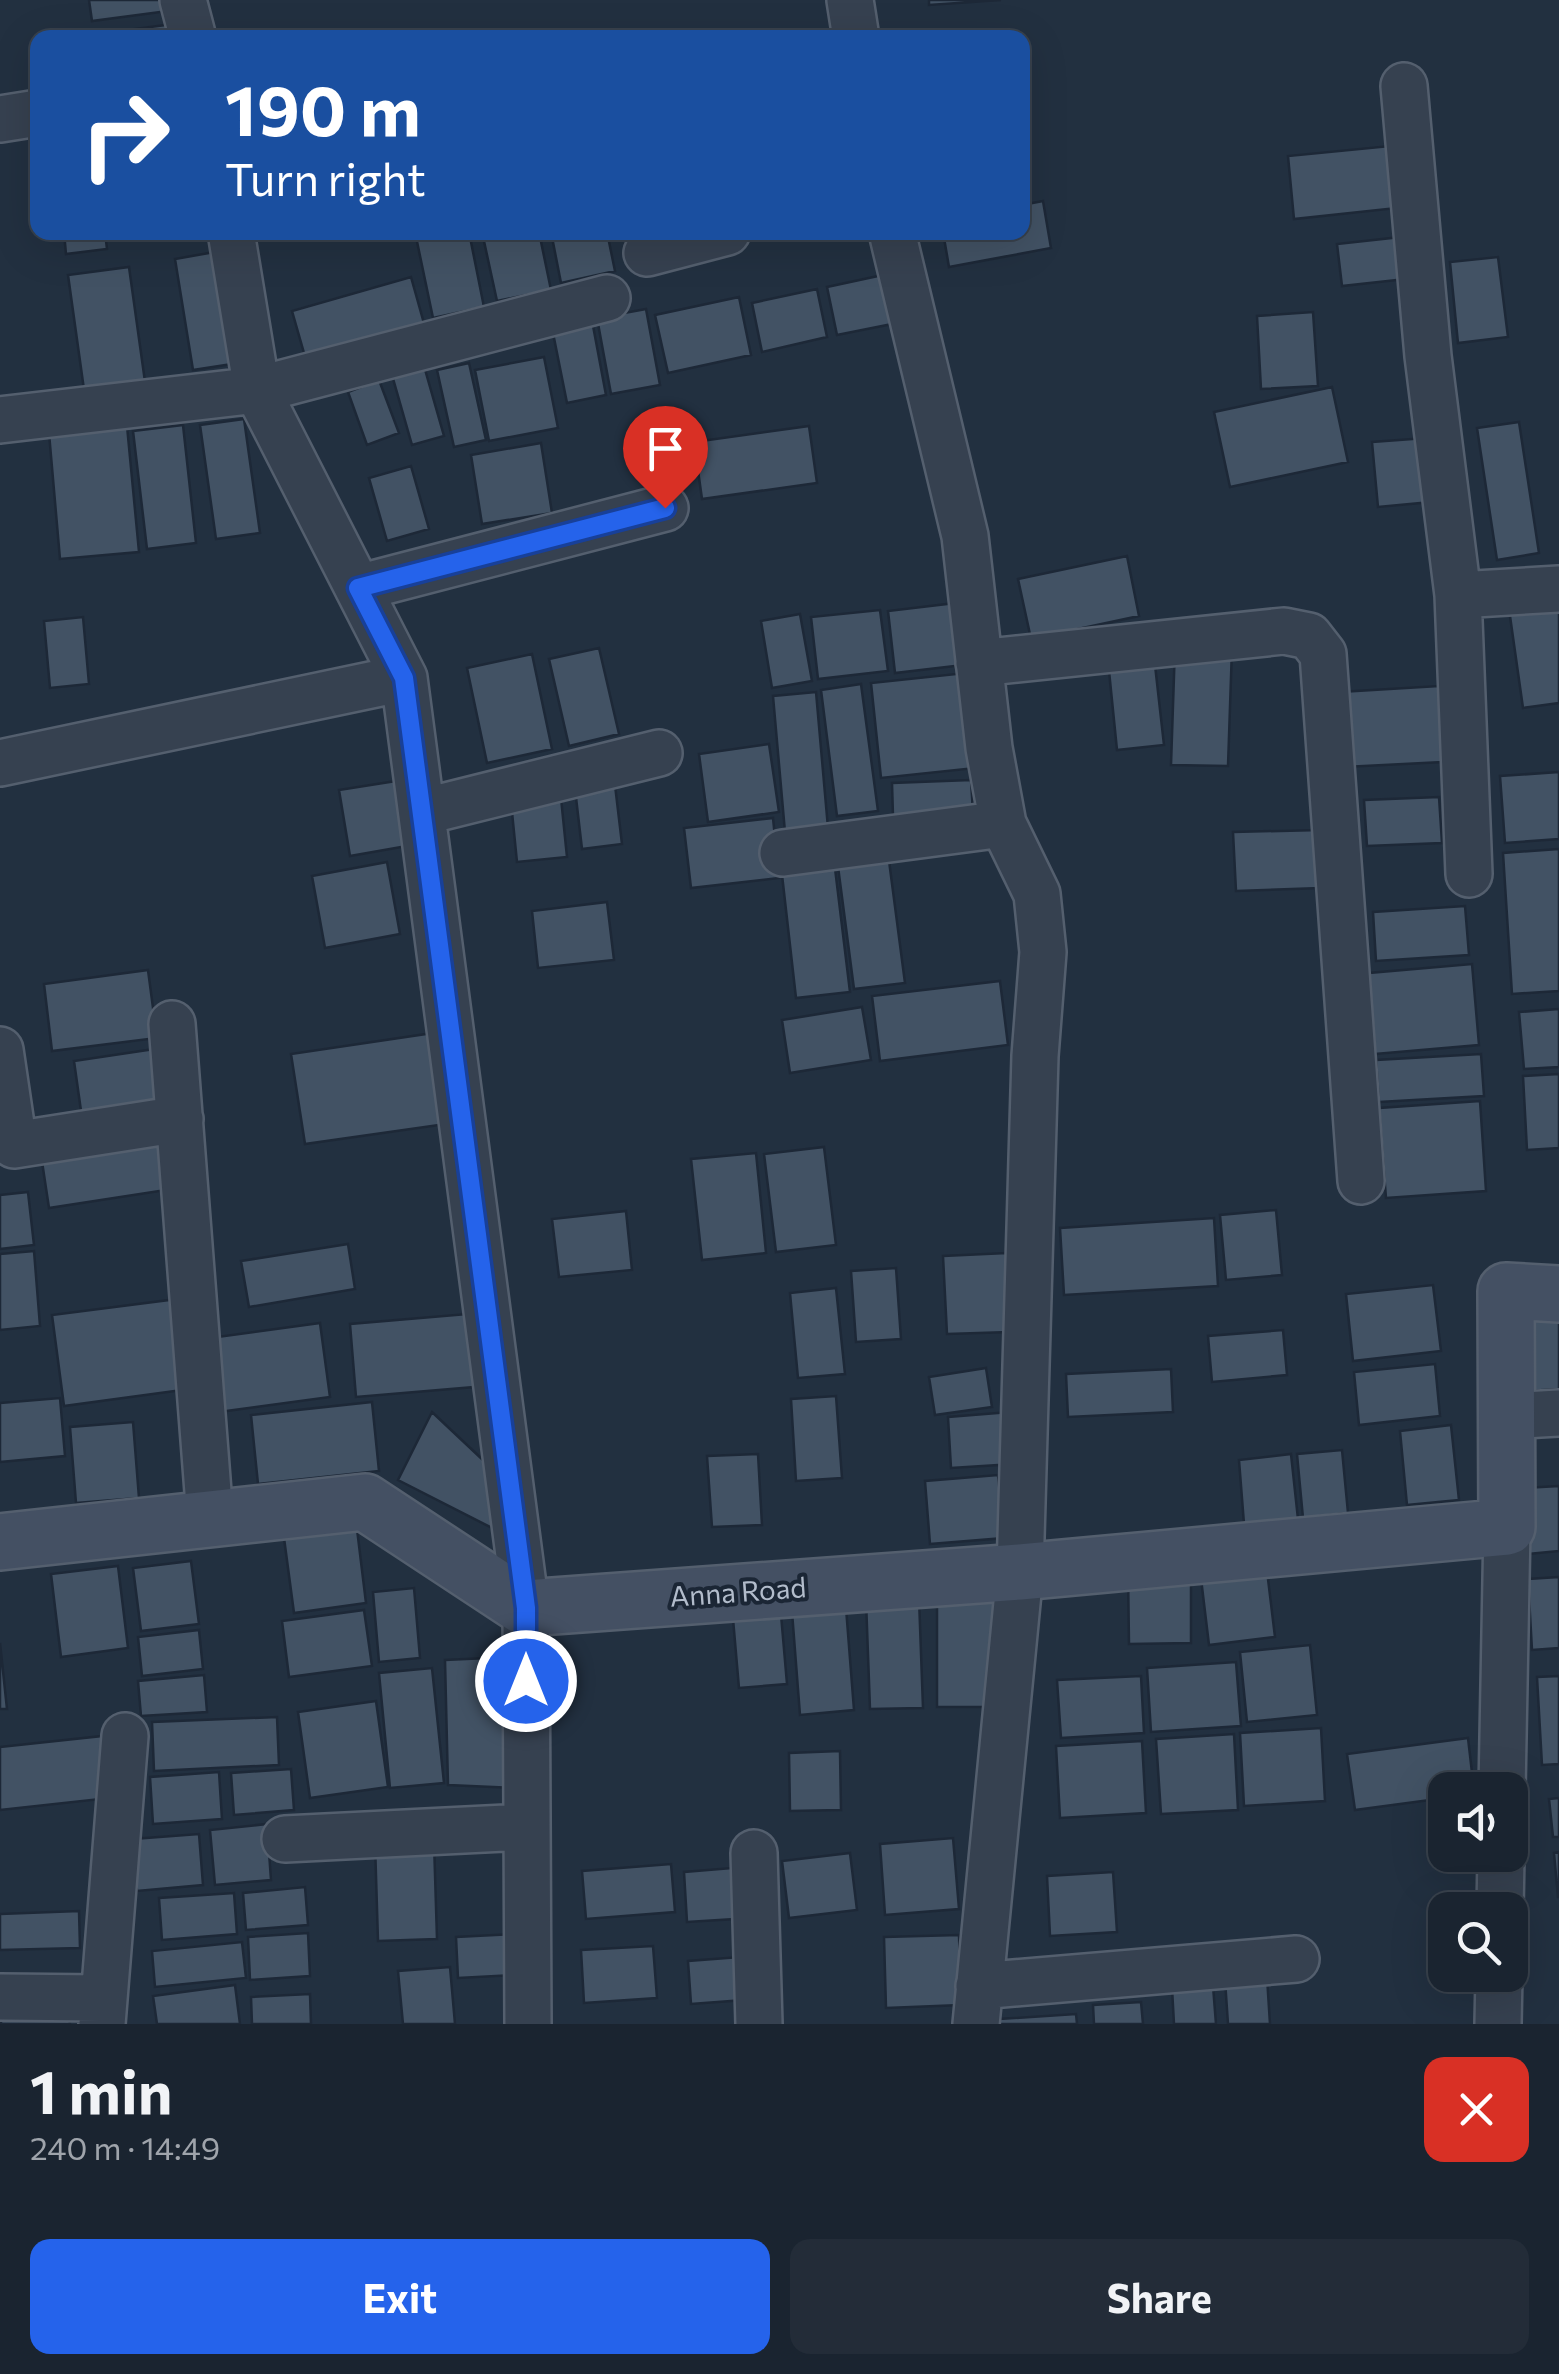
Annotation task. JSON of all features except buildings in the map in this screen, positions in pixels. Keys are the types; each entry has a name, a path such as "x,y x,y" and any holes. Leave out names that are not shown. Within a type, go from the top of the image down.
{"street":[{"path":"183,0 191,30"},
{"path":"850,0 855,30"},
{"path":"1404,86 1428,356 1458,596 1468,874"},
{"path":"0,120 30,114"},
{"path":"231,240 257,390 404,678 526,1608 528,2024"},
{"path":"648,252 695,240"},
{"path":"894,240 965,536 1002,824 1038,894 1043,952 1035,1056 1020,1572 977,2005 1296,1959"},
{"path":"0,420 257,390 607,298"},
{"path":"358,588 665,508"},
{"path":"1458,596 1559,589"},
{"path":"979,663 1284,631 1309,636 1323,654 1360,1182"},
{"path":"0,763 404,678"},
{"path":"422,812 659,754"},
{"path":"783,853 1002,824"},
{"path":"172,1024 210,1518"},
{"path":"0,1050 14,1145 180,1119"},
{"path":"1502,1772 1507,1527 1533,1415 1506,1291 1559,1294"},
{"path":"0,1542 365,1502 526,1608"},
{"name":"Anna Road","path":"526,1608 1020,1572 1507,1527"},
{"path":"0,1997 102,2011 126,1736"},
{"path":"284,1839 527,1827"},
{"path":"754,1853 759,2024"},
{"path":"1498,2024 1499,1992"}],"route":[{"path":"526,1681 526,1608 404,678 358,588 665,508"}]}
